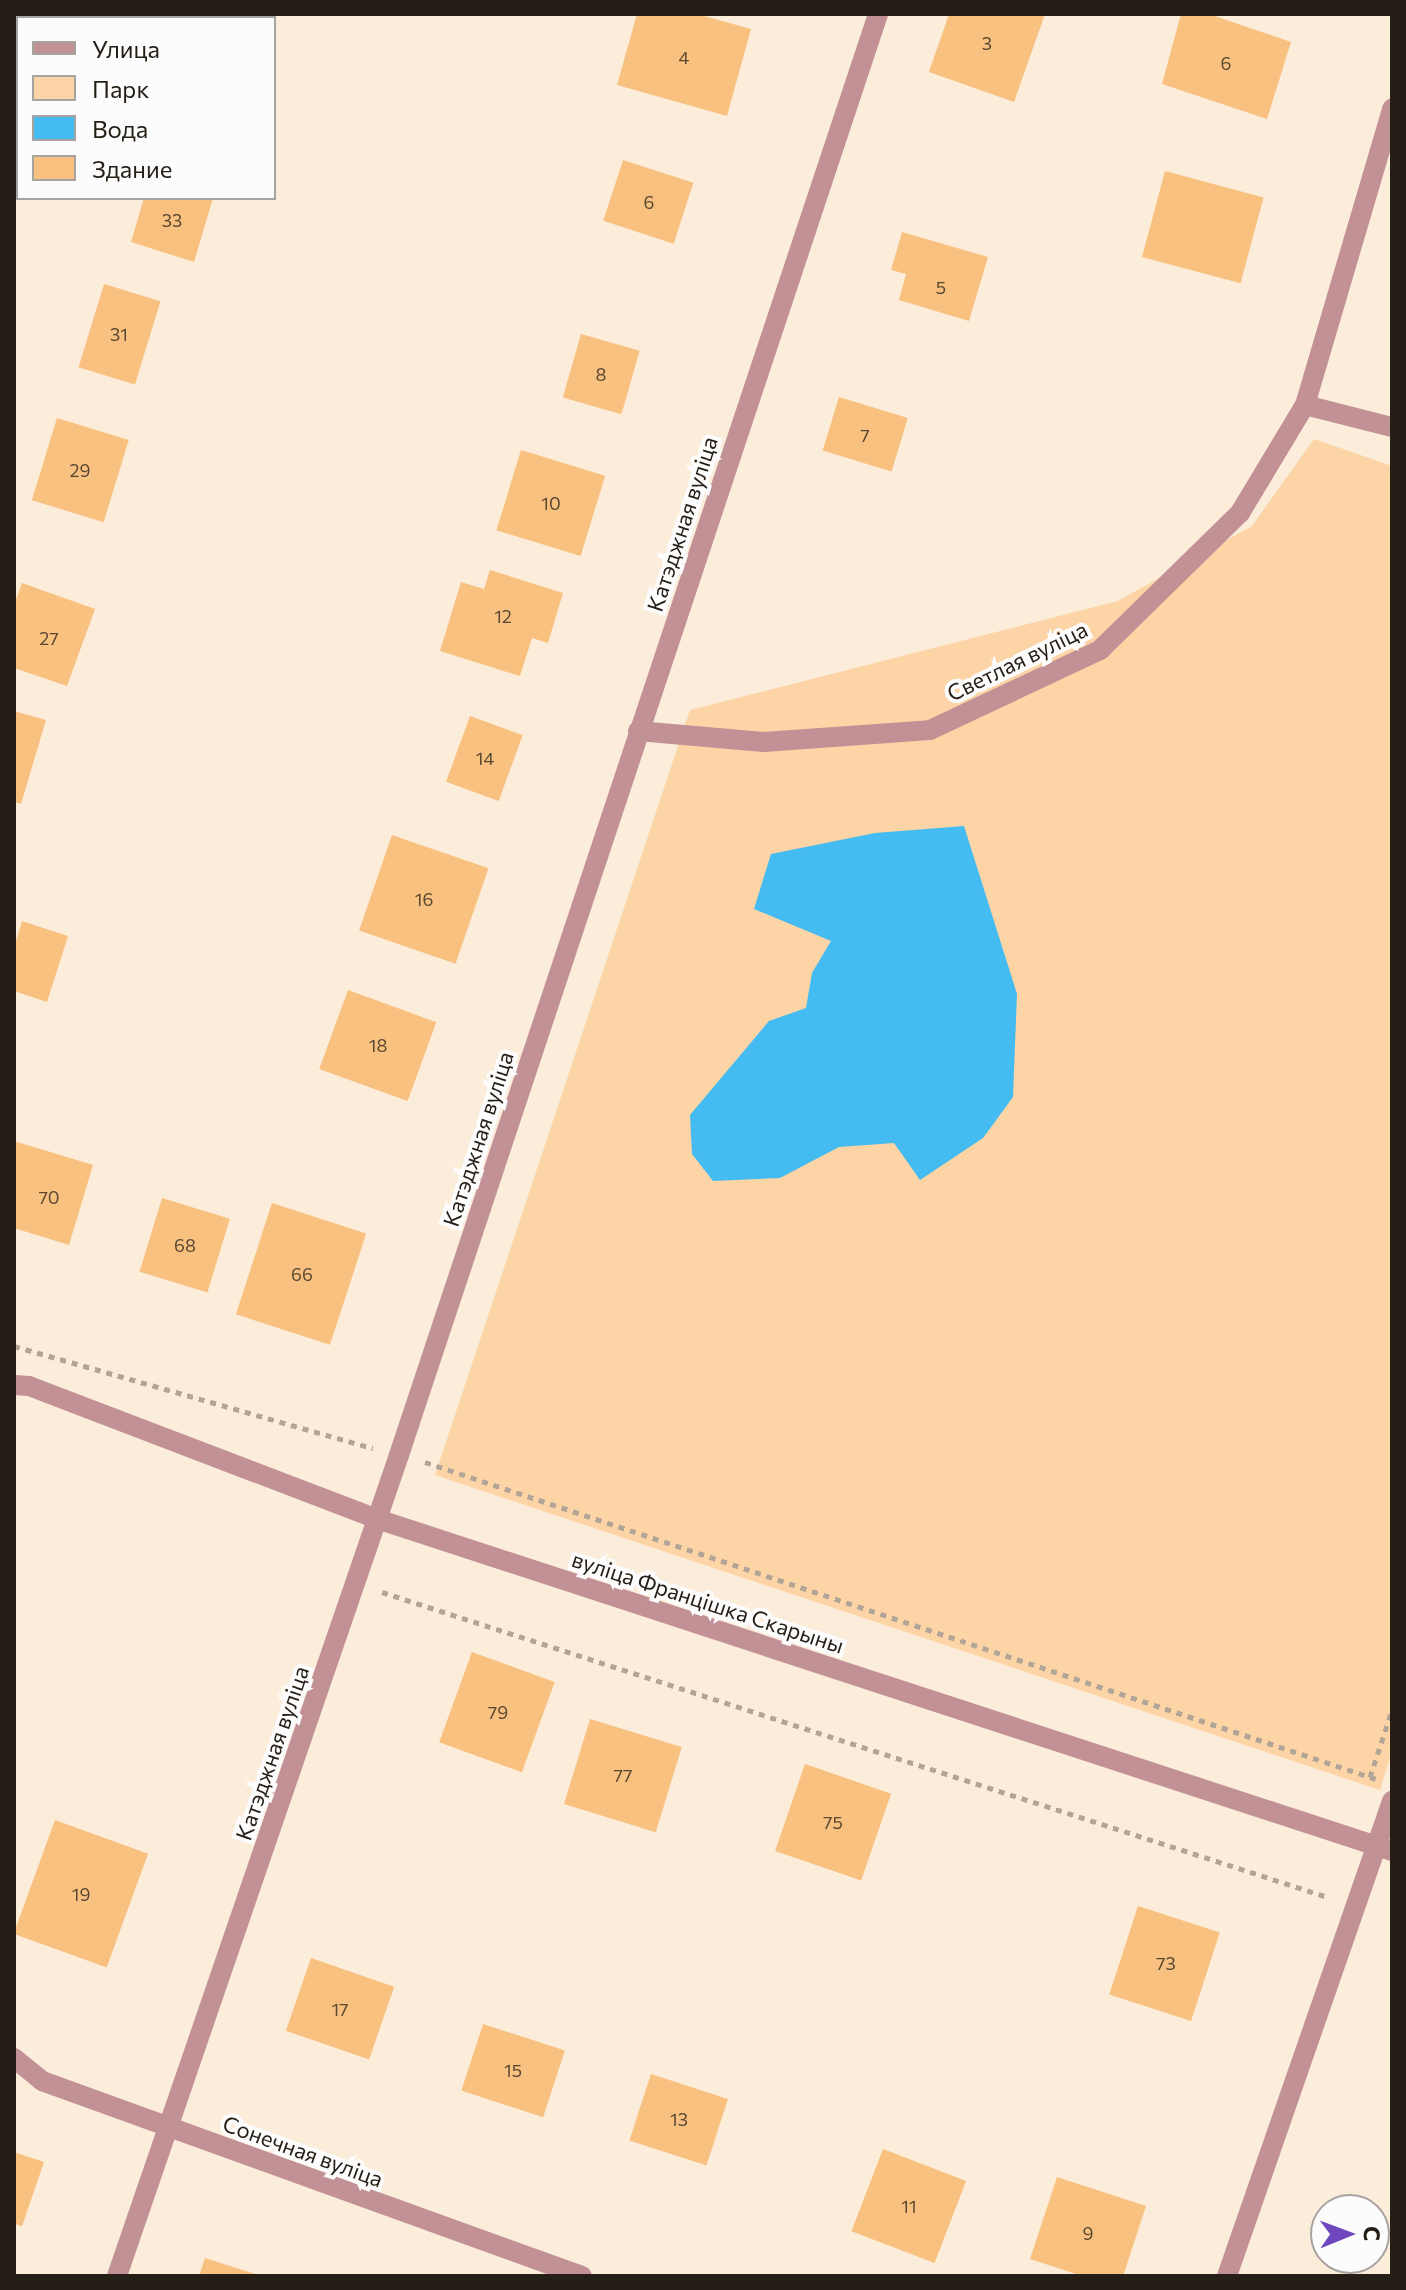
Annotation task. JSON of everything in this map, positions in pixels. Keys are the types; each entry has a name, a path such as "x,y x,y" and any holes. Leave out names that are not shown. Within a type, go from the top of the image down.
{"street":[{"name":"Катэджная вуліца","path":"117,2276 399,1455 878,14"},
{"name":"Светлая вуліца","path":"638,731 764,742 930,730 1100,650 1240,513 1305,405 1392,109"},
{"path":"1305,405 1392,427"},
{"name":"вуліца Францішка Скарыны","path":"14,1385 43,1391 377,1519 1384,1849"},
{"path":"1227,2276 1356,1905 1384,1849 1392,1801"},
{"name":"Сонечная вуліца","path":"14,2058 42,2081 582,2276"}],"path":[{"path":"14,1346 399,1455 1381,1781"},
{"path":"355,1584 1356,1905"},
{"path":"1370,1777 1392,1710"}],"green space":[{"path":"1314,439 1392,466 1392,1751 1380,1790 435,1475 690,710 1118,601 1252,526"}],"water":[{"path":"964,826 1017,994 1013,1097 983,1138 920,1180 894,1143 839,1147 780,1178 713,1181 692,1154 690,1115 769,1021 806,1008 812,973 831,941 754,909 771,854 875,833"}],"building":[{"path":"637,14 697,14 751,29 727,116 617,85"},
{"path":"949,14 1045,14 1014,102 929,72"},
{"path":"1181,14 1209,14 1291,42 1267,119 1162,84"},
{"path":"623,160 693,183 674,244 603,221"},
{"path":"1165,171 1264,197 1240,283 1142,257"},
{"path":"143,200 212,200 194,262 131,242"},
{"path":"902,232 988,257 969,321 899,300 906,274 891,270"},
{"path":"104,284 160,301 135,384 79,367"},
{"path":"581,334 640,351 621,414 563,397"},
{"path":"839,397 908,418 891,472 823,451"},
{"path":"57,418 129,440 104,522 32,500"},
{"path":"521,450 605,476 581,556 496,530"},
{"path":"490,570 563,593 548,643 532,638 520,676 440,651 461,582 484,589"},
{"path":"22,583 95,609 67,686 14,668 14,605"},
{"path":"14,711 46,720 21,804 14,802"},
{"path":"470,716 523,735 499,801 446,782"},
{"path":"392,835 488,868 456,964 359,930"},
{"path":"22,921 68,936 47,1002 14,991 14,947"},
{"path":"348,990 436,1022 408,1101 319,1069"},
{"path":"14,1141 93,1165 69,1245 14,1228"},
{"path":"162,1198 230,1219 207,1292 139,1272"},
{"path":"272,1203 366,1234 330,1345 236,1314"},
{"path":"472,1652 555,1682 522,1772 439,1742"},
{"path":"590,1719 682,1747 656,1832 564,1804"},
{"path":"805,1764 891,1794 861,1881 775,1851"},
{"path":"55,1820 148,1854 107,1968 14,1934"},
{"path":"1138,1906 1220,1933 1191,2021 1109,1994"},
{"path":"311,1958 394,1987 369,2059 286,2031"},
{"path":"483,2024 565,2051 543,2117 461,2091"},
{"path":"651,2074 728,2099 706,2166 629,2141"},
{"path":"883,2149 966,2181 935,2263 851,2231"},
{"path":"14,2152 44,2162 22,2226 14,2224"},
{"path":"1057,2177 1146,2206 1123,2276 1082,2276 1030,2259"},
{"path":"205,2258 258,2275 258,2276 199,2276"}]}
